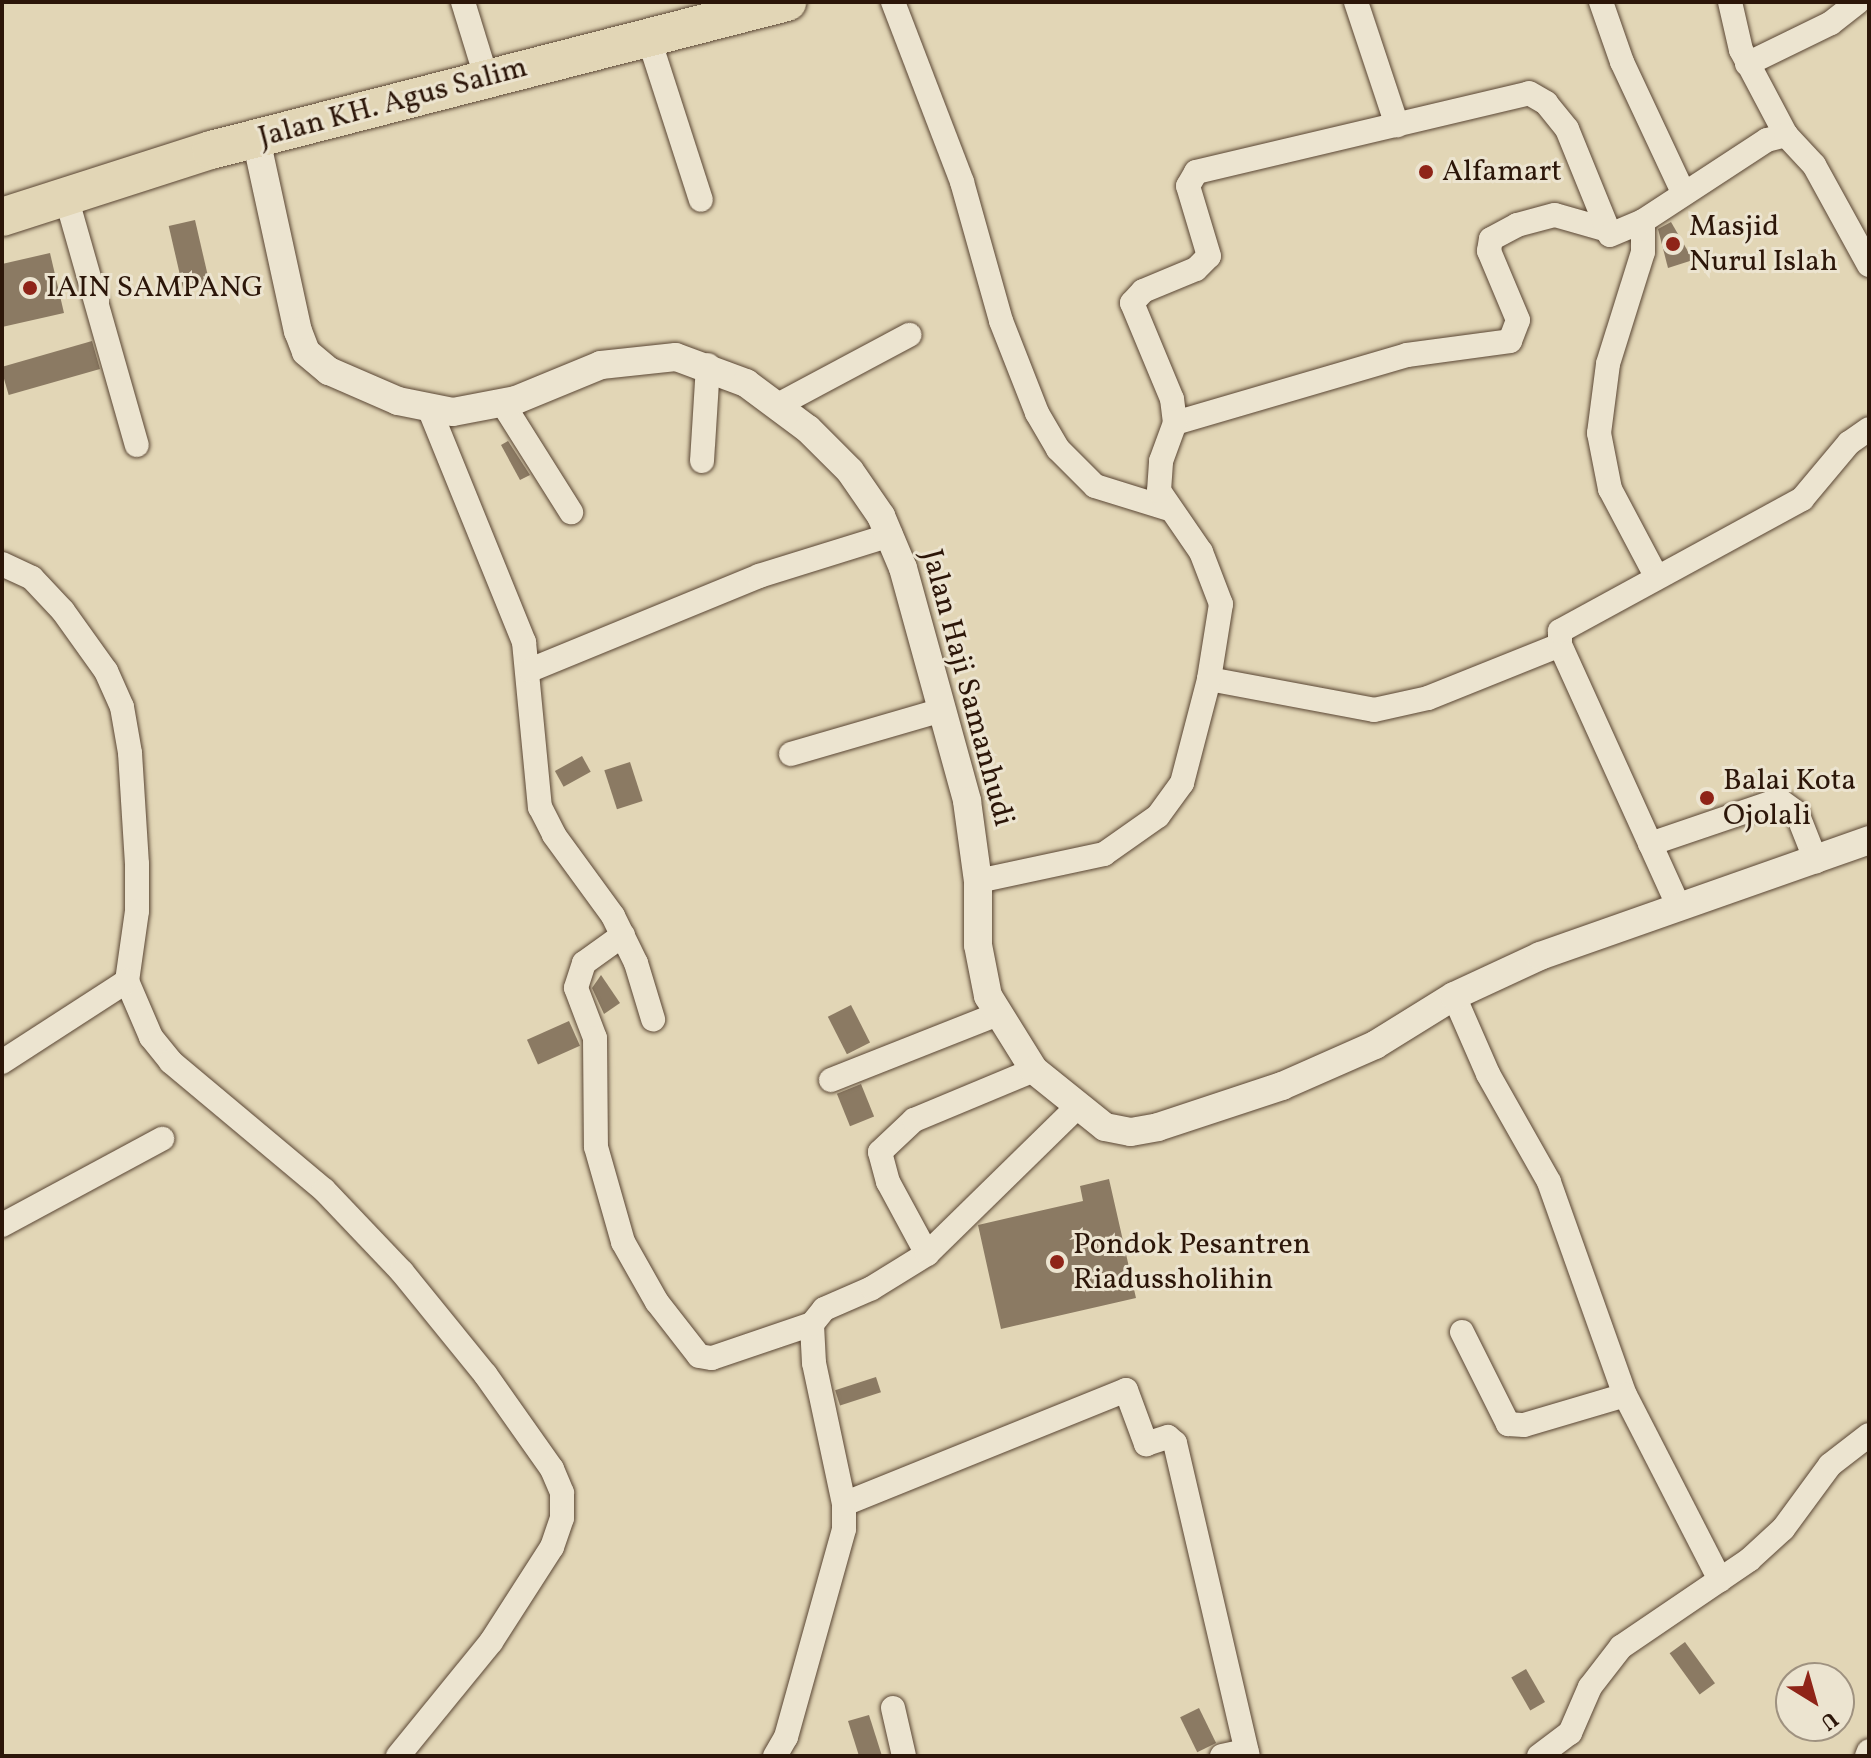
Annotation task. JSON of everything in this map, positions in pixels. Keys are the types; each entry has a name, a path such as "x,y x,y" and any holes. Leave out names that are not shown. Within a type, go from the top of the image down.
{"highway":[{"name":"Jalan KH. Agus Salim","path":"2,217 65,193 256,139 787,2"}],"street":[{"path":"463,2 487,80"},
{"path":"893,2 962,182 1001,321 1037,413 1058,449 1095,486 1169,509"},
{"path":"1356,2 1397,125"},
{"path":"1601,2 1622,62 1683,192"},
{"path":"1730,2 1747,64 1786,135 1814,165 1869,265"},
{"path":"1747,64 1831,23 1859,2 1869,22"},
{"path":"648,36 701,200"},
{"path":"978,881 1104,854 1158,816 1182,783 1209,679 1221,604 1219,590 1201,552 1169,509 1158,478 1175,423 1167,378 1132,303 1143,291 1196,269 1209,256 1190,177 1201,169 1397,125 1521,92 1537,97 1567,129 1604,229"},
{"path":"1175,423 1407,355 1510,341 1518,320 1489,251 1491,239 1517,225 1555,215 1604,229 1617,236 1767,140 1786,135"},
{"name":"Jalan Haji Samanhudi","path":"256,139 288,292 306,352 361,388 453,412 503,404 616,362 676,357 708,365 778,405 850,471 891,535 967,801 978,881 978,945 995,1015 1034,1070 1076,1108 1117,1131 1186,1120 1331,1066 1454,996 1540,956 1869,840"},
{"path":"65,193 137,445"},
{"path":"1643,221 1643,252 1608,364 1599,433 1610,489 1656,576"},
{"path":"778,405 909,335"},
{"path":"702,461 708,365"},
{"path":"503,404 571,512"},
{"path":"429,408 514,608 530,670 540,807 623,935 653,1019"},
{"path":"1678,905 1560,645 1559,634 1565,625 1812,492 1849,443 1869,429"},
{"path":"530,670 759,576 891,535"},
{"path":"2,564 32,578 63,611 106,671 122,707 137,864 137,911 127,981 151,1037 171,1062 324,1190 402,1272 485,1374 552,1469 562,1493 562,1518 552,1547 491,1642 398,1756"},
{"path":"1209,679 1374,710 1428,698 1560,645"},
{"path":"791,754 942,710"},
{"path":"1650,844 1779,800 1797,813 1816,861"},
{"path":"623,935 584,963 576,988 595,1038 596,1147 623,1242 657,1302 699,1356 712,1358 812,1324 824,1309 872,1288 927,1254 1076,1108"},
{"path":"2,1062 127,981"},
{"path":"1454,996 1488,1074 1549,1182 1625,1395 1720,1580"},
{"path":"831,1080 995,1015"},
{"path":"927,1254 888,1182 880,1152 914,1120 1034,1070"},
{"path":"2,1225 162,1139"},
{"path":"775,1756 786,1737 840,1552 844,1504 814,1363 812,1324"},
{"path":"1462,1332 1508,1424 1524,1425 1625,1395"},
{"path":"844,1504 1125,1389 1146,1444 1174,1439 1239,1754"},
{"path":"1539,1756 1570,1733 1590,1687 1621,1647 1720,1580 1783,1529 1830,1465 1869,1435"},
{"path":"893,1708 904,1756"}],"building":[{"path":"195,220 210,284 184,290 169,226"},
{"name":"Masjid Nurul Islah","path":"1671,222 1693,260 1668,268 1658,229"},
{"name":"IAIN SAMPANG","path":"50,253 64,313 2,327 2,264"},
{"name":"IAIN SAMPANG","path":"92,341 100,369 9,395 2,367"},
{"path":"508,441 530,475 520,480 501,445"},
{"path":"582,756 591,772 564,787 555,771"},
{"path":"630,762 643,801 617,809 604,770"},
{"path":"601,975 620,1003 604,1014 592,988"},
{"path":"851,1005 870,1042 847,1054 828,1017"},
{"path":"569,1021 580,1046 538,1064 527,1040"},
{"path":"861,1084 874,1116 850,1126 837,1094"},
{"name":"Pondok Pesantren Riadussholihin","path":"1109,1179 1136,1298 1001,1329 978,1225 1083,1201 1080,1186"},
{"path":"876,1377 881,1392 840,1406 835,1390"},
{"path":"1685,1642 1715,1683 1700,1694 1670,1653"},
{"path":"1526,1669 1545,1702 1530,1710 1511,1677"},
{"path":"1199,1708 1216,1743 1197,1752 1180,1717"},
{"path":"869,1715 882,1756 859,1756 848,1721"}],"place":[{"name":"Alfamart","path":"1426,172"},
{"name":"Masjid Nurul Islah","path":"1673,244"},
{"name":"IAIN SAMPANG","path":"30,288"},
{"name":"Balai Kota Ojolali","path":"1707,798"},
{"name":"Pondok Pesantren Riadussholihin","path":"1057,1262"}]}
